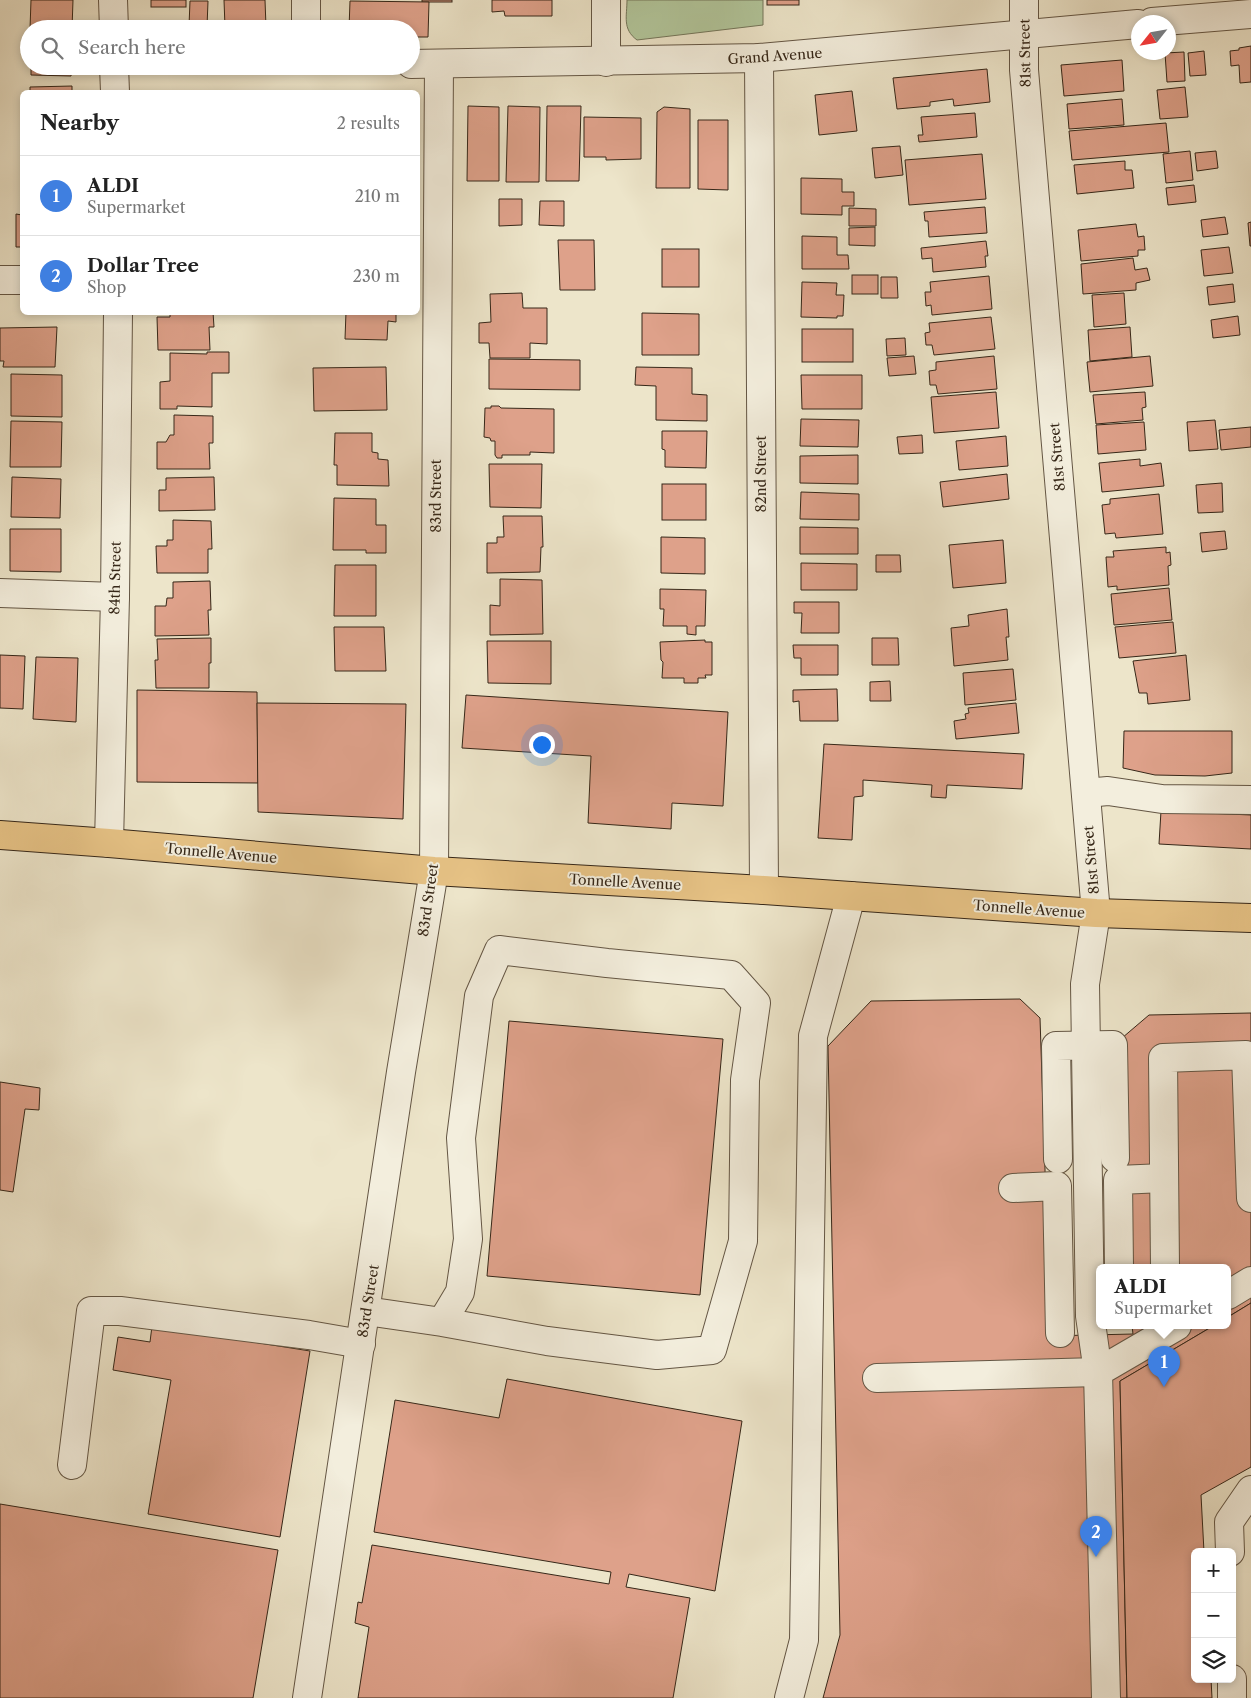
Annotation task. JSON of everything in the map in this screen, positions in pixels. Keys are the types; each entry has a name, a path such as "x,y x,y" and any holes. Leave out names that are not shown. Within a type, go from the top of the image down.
{"main road":[{"name":"Tonnelle Avenue","path":"0,835 434,871 764,890 1096,913 1251,918"}],"street":[{"path":"113,0 114,20"},
{"path":"306,0 306,20"},
{"path":"606,0 606,62"},
{"name":"81st Street","path":"1024,0 1024,70 1096,913 1085,984 1090,1316 1098,1372 1106,1698"},
{"path":"1176,20 1251,14"},
{"name":"Grand Avenue","path":"420,64 759,58 1131,25"},
{"name":"82nd Street","path":"759,58 764,890"},
{"name":"83rd Street","path":"307,1698 401,1072 434,871 439,64"},
{"path":"114,75 115,90"},
{"path":"0,280 20,280"},
{"name":"84th Street","path":"109,843 115,597 118,315"},
{"path":"0,593 115,597"},
{"path":"1086,793 1137,794 1162,799 1251,800"},
{"path":"789,1698 804,1640 812,1036 851,896"},
{"path":"366,1312 442,1322 547,1341 657,1355 712,1350 743,1241 744,1080 756,1003 731,976 499,950 479,996 461,1138 468,1239 460,1292 442,1322"},
{"path":"1058,1159 1056,1046 1086,1045 1113,1045 1115,1158"},
{"path":"1165,1264 1163,1058 1249,1055 1251,1198"},
{"path":"1119,1264 1118,1180 1164,1178"},
{"path":"1013,1188 1057,1186 1060,1333"},
{"path":"1231,1293 1251,1281"},
{"path":"72,1465 91,1312 120,1310 309,1335 361,1344"},
{"path":"877,1378 1098,1372 1167,1329"},
{"path":"1230,1548 1229,1522 1251,1490"},
{"path":"1232,1683 1232,1698"}],"green space":[{"path":"627,0 763,0 763,25 637,40 632,36 627,27"}],"building":[{"path":"31,0 73,0 72,20 30,20"},
{"path":"151,0 186,0 186,7 151,7"},
{"path":"224,0 265,0 266,20 225,20"},
{"path":"422,0 452,0 452,2 422,2"},
{"path":"492,0 552,0 552,16 505,16 504,11 492,12"},
{"path":"767,0 799,0 799,5 767,5"},
{"path":"190,1 208,1 207,20 189,20"},
{"path":"350,1 429,2 428,37 420,37 420,20 349,20"},
{"path":"1251,46 1251,82 1240,83 1239,65 1231,66 1230,51"},
{"path":"1204,51 1206,75 1190,76 1188,53"},
{"path":"1176,52 1184,52 1185,81 1167,82 1165,60 1176,60"},
{"path":"1122,60 1124,91 1064,96 1061,65"},
{"path":"987,69 990,102 954,106 953,99 930,102 930,106 897,109 893,78"},
{"path":"31,75 71,75 71,76"},
{"path":"72,86 72,90 30,90 30,87"},
{"path":"1185,87 1188,117 1160,119 1157,90"},
{"path":"852,91 857,131 819,135 815,95"},
{"path":"1122,99 1124,125 1069,129 1067,104"},
{"path":"468,106 499,107 499,181 467,181"},
{"path":"508,106 540,107 539,182 506,182"},
{"path":"547,106 581,106 579,181 546,181"},
{"path":"664,107 690,109 690,188 656,188 657,112"},
{"path":"975,113 977,137 919,142 918,135 923,135 921,117"},
{"path":"584,117 641,118 641,159 606,160 606,157 584,157"},
{"path":"698,120 728,120 728,190 698,189"},
{"path":"1166,123 1169,152 1072,160 1069,131"},
{"path":"900,146 903,175 875,178 872,148"},
{"path":"1190,151 1193,180 1166,183 1163,154"},
{"path":"1216,151 1218,168 1197,171 1195,153"},
{"path":"982,154 986,199 909,205 905,160"},
{"path":"1125,161 1125,170 1132,170 1134,188 1077,194 1074,165"},
{"path":"801,178 842,179 842,192 854,192 854,206 842,206 842,215 801,214"},
{"path":"1194,185 1196,202 1168,205 1166,188"},
{"path":"499,199 522,199 522,225 499,226"},
{"path":"540,201 564,201 564,226 539,225"},
{"path":"985,207 987,233 929,237 928,221 925,221 924,212"},
{"path":"849,208 876,209 876,226 849,226"},
{"path":"16,214 20,215 20,247 16,247"},
{"path":"1225,217 1228,234 1203,237 1201,220"},
{"path":"1251,222 1251,246 1250,246 1248,223"},
{"path":"1136,224 1138,237 1144,236 1145,250 1138,250 1138,256 1081,261 1078,230"},
{"path":"875,227 875,246 849,245 849,228"},
{"path":"802,236 837,237 837,255 848,255 849,269 802,269"},
{"path":"558,240 594,240 595,290 560,290"},
{"path":"986,241 988,256 985,256 986,267 933,272 932,258 922,259 921,248"},
{"path":"1229,247 1233,273 1204,276 1201,250"},
{"path":"662,249 699,249 699,287 662,287"},
{"path":"1133,258 1135,270 1147,268 1150,280 1136,283 1136,290 1083,294 1081,264"},
{"path":"852,275 878,275 878,294 852,294"},
{"path":"989,276 992,309 932,315 931,305 926,306 925,292 931,292 930,282"},
{"path":"881,277 897,277 898,298 881,298"},
{"path":"802,282 837,283 836,295 844,295 843,316 837,316 837,318 801,317"},
{"path":"1233,284 1235,302 1209,305 1207,287"},
{"path":"522,293 523,308 547,308 547,344 530,343 530,358 490,358 489,343 479,343 479,323 491,322 490,294"},
{"path":"1124,293 1126,324 1094,327 1092,295"},
{"path":"642,313 699,314 699,355 642,355"},
{"path":"170,315 213,315 214,327 209,327 210,350 158,350 157,317 170,317"},
{"path":"346,315 396,315 396,322 388,321 387,340 345,339"},
{"path":"1238,316 1240,335 1213,338 1211,320"},
{"path":"991,317 995,349 934,355 932,345 926,345 925,333 930,332 929,323"},
{"path":"57,327 55,367 3,367 4,361 0,361 0,328"},
{"path":"1130,327 1132,357 1090,361 1088,330"},
{"path":"802,329 853,329 853,362 802,362"},
{"path":"905,338 906,355 887,356 886,339"},
{"path":"207,352 229,352 229,373 212,373 212,407 177,406 177,409 160,409 160,382 170,381 170,353 207,354"},
{"path":"914,356 916,374 889,376 887,358"},
{"path":"994,356 997,389 938,394 936,385 930,385 929,371 936,370 936,362"},
{"path":"1150,356 1153,386 1090,392 1087,362"},
{"path":"489,359 580,360 580,390 489,389"},
{"path":"386,367 387,410 314,411 313,368"},
{"path":"636,367 692,368 692,394 707,395 707,421 656,420 656,386 635,385"},
{"path":"11,374 62,375 62,417 11,416"},
{"path":"801,375 862,375 862,409 802,409"},
{"path":"996,392 999,428 934,433 931,397"},
{"path":"1145,392 1146,407 1142,408 1143,420 1096,424 1093,395"},
{"path":"491,406 499,406 501,408 554,409 554,453 530,452 530,455 502,455 502,458 497,458 495,455 495,441 484,437 485,408 491,408"},
{"path":"174,415 213,416 213,443 209,443 210,469 157,469 157,442 166,442 170,435 174,435"},
{"path":"801,419 859,420 858,447 800,446"},
{"path":"1215,420 1218,449 1189,451 1187,422"},
{"path":"11,421 62,422 61,467 10,467"},
{"path":"1144,422 1146,450 1098,454 1096,425"},
{"path":"1251,427 1251,447 1221,450 1219,430"},
{"path":"662,431 707,431 706,468 665,467"},
{"path":"335,433 372,433 372,452 378,453 378,459 388,460 389,486 337,485 337,465 334,465"},
{"path":"922,435 923,453 899,454 897,437"},
{"path":"1006,436 1008,466 959,470 956,441"},
{"path":"858,455 858,484 800,483 800,456"},
{"path":"1140,459 1140,466 1161,463 1164,486 1102,492 1099,463"},
{"path":"489,464 542,464 541,508 490,507"},
{"path":"1007,474 1009,499 943,507 940,482"},
{"path":"12,477 61,479 60,518 11,517"},
{"path":"214,477 215,510 159,511 159,490 166,490 166,478"},
{"path":"1222,483 1223,512 1198,513 1196,485"},
{"path":"662,484 706,484 706,520 662,520"},
{"path":"801,492 859,494 859,520 800,519"},
{"path":"1159,494 1163,534 1116,538 1115,533 1105,534 1102,505 1110,504 1110,499"},
{"path":"334,498 376,499 376,525 386,525 386,553 366,553 366,550 333,550"},
{"path":"503,516 542,516 543,547 541,547 540,572 487,573 487,543 497,543 497,537 504,537"},
{"path":"173,520 211,521 212,549 208,549 208,573 157,573 156,546 167,546 167,540 173,540"},
{"path":"800,527 858,528 858,554 800,554"},
{"path":"10,529 61,529 61,572 10,571"},
{"path":"1225,531 1227,549 1202,552 1200,533"},
{"path":"661,537 705,538 705,574 661,573"},
{"path":"1003,540 1006,583 953,588 949,545"},
{"path":"1166,547 1166,553 1170,552 1171,565 1168,566 1169,585 1117,590 1117,586 1108,587 1106,557 1114,557 1113,551"},
{"path":"876,555 900,555 901,572 876,572"},
{"path":"801,563 857,564 857,590 801,590"},
{"path":"335,565 376,565 376,616 334,616"},
{"path":"500,579 542,580 543,634 490,635 490,605 500,606"},
{"path":"210,581 211,610 208,610 209,635 155,636 155,606 166,606 167,598 173,598 173,582"},
{"path":"1169,588 1172,620 1114,625 1111,594"},
{"path":"660,589 706,590 705,626 696,626 696,635 687,634 687,626 663,626 664,609 660,609"},
{"path":"794,602 839,602 839,633 801,633 802,613 794,613"},
{"path":"1007,609 1009,637 1006,637 1008,660 954,666 951,628 969,626 968,615"},
{"path":"1173,622 1176,653 1119,658 1115,627"},
{"path":"334,627 384,627 386,671 335,671"},
{"path":"211,638 209,688 156,688 155,660 158,660 157,639"},
{"path":"872,638 898,638 899,665 872,665"},
{"path":"705,640 705,642 712,642 712,675 705,675 706,678 698,678 698,683 684,683 684,678 662,678 663,662 661,660 660,642"},
{"path":"487,641 551,641 551,684 488,683"},
{"path":"793,645 838,645 838,675 801,675 801,658 794,658"},
{"path":"0,655 25,656 23,709 0,708"},
{"path":"1186,655 1190,700 1148,704 1147,693 1139,693 1133,661"},
{"path":"36,657 78,658 76,722 33,719"},
{"path":"1013,669 1016,700 965,705 963,673"},
{"path":"890,681 891,701 870,701 870,682"},
{"path":"837,689 838,721 800,721 799,701 793,702 793,690"},
{"path":"137,690 257,692 258,783 137,782"},
{"path":"466,695 728,712 723,806 672,803 671,829 588,823 591,756 462,748"},
{"path":"257,703 406,704 403,819 258,812"},
{"path":"1016,703 1019,733 956,739 954,721 966,719 965,714 969,713 968,708"},
{"path":"1124,731 1232,731 1232,773 1205,776 1155,775 1123,768"},
{"path":"824,744 1024,754 1022,789 947,785 946,798 931,797 932,785 863,780 863,796 854,797 852,840 818,838"},
{"path":"1161,811 1251,815 1251,849 1159,844"},
{"path":"1020,999 1040,1018 1045,1169 1047,1336 1133,1334 1132,1329 1208,1329 1120,1381 1127,1698 823,1698 840,1635 828,1046 871,1001"},
{"path":"1251,1013 1251,1303 1231,1315 1231,1264 1130,1264 1122,1038 1149,1015"},
{"path":"509,1021 723,1039 700,1295 487,1276"},
{"path":"0,1082 40,1088 39,1110 25,1109 13,1192 0,1190"},
{"path":"1251,1303 1251,1467 1201,1495 1204,1548 1191,1548 1191,1683 1211,1683 1212,1698 1127,1698 1120,1381 1208,1329 1231,1329 1231,1315"},
{"path":"152,1326 310,1351 280,1537 148,1514 171,1380 113,1370 118,1337 150,1342"},
{"path":"507,1379 742,1421 715,1591 629,1574 626,1587 690,1598 673,1698 358,1698 369,1627 355,1623 358,1602 362,1603 372,1545 609,1584 611,1572 374,1532 395,1400 499,1418"},
{"path":"0,1504 278,1550 253,1698 0,1698"}],"place":[{"name":"ALDI","path":"1164,1387"},
{"name":"Dollar Tree","path":"1096,1557"}]}
